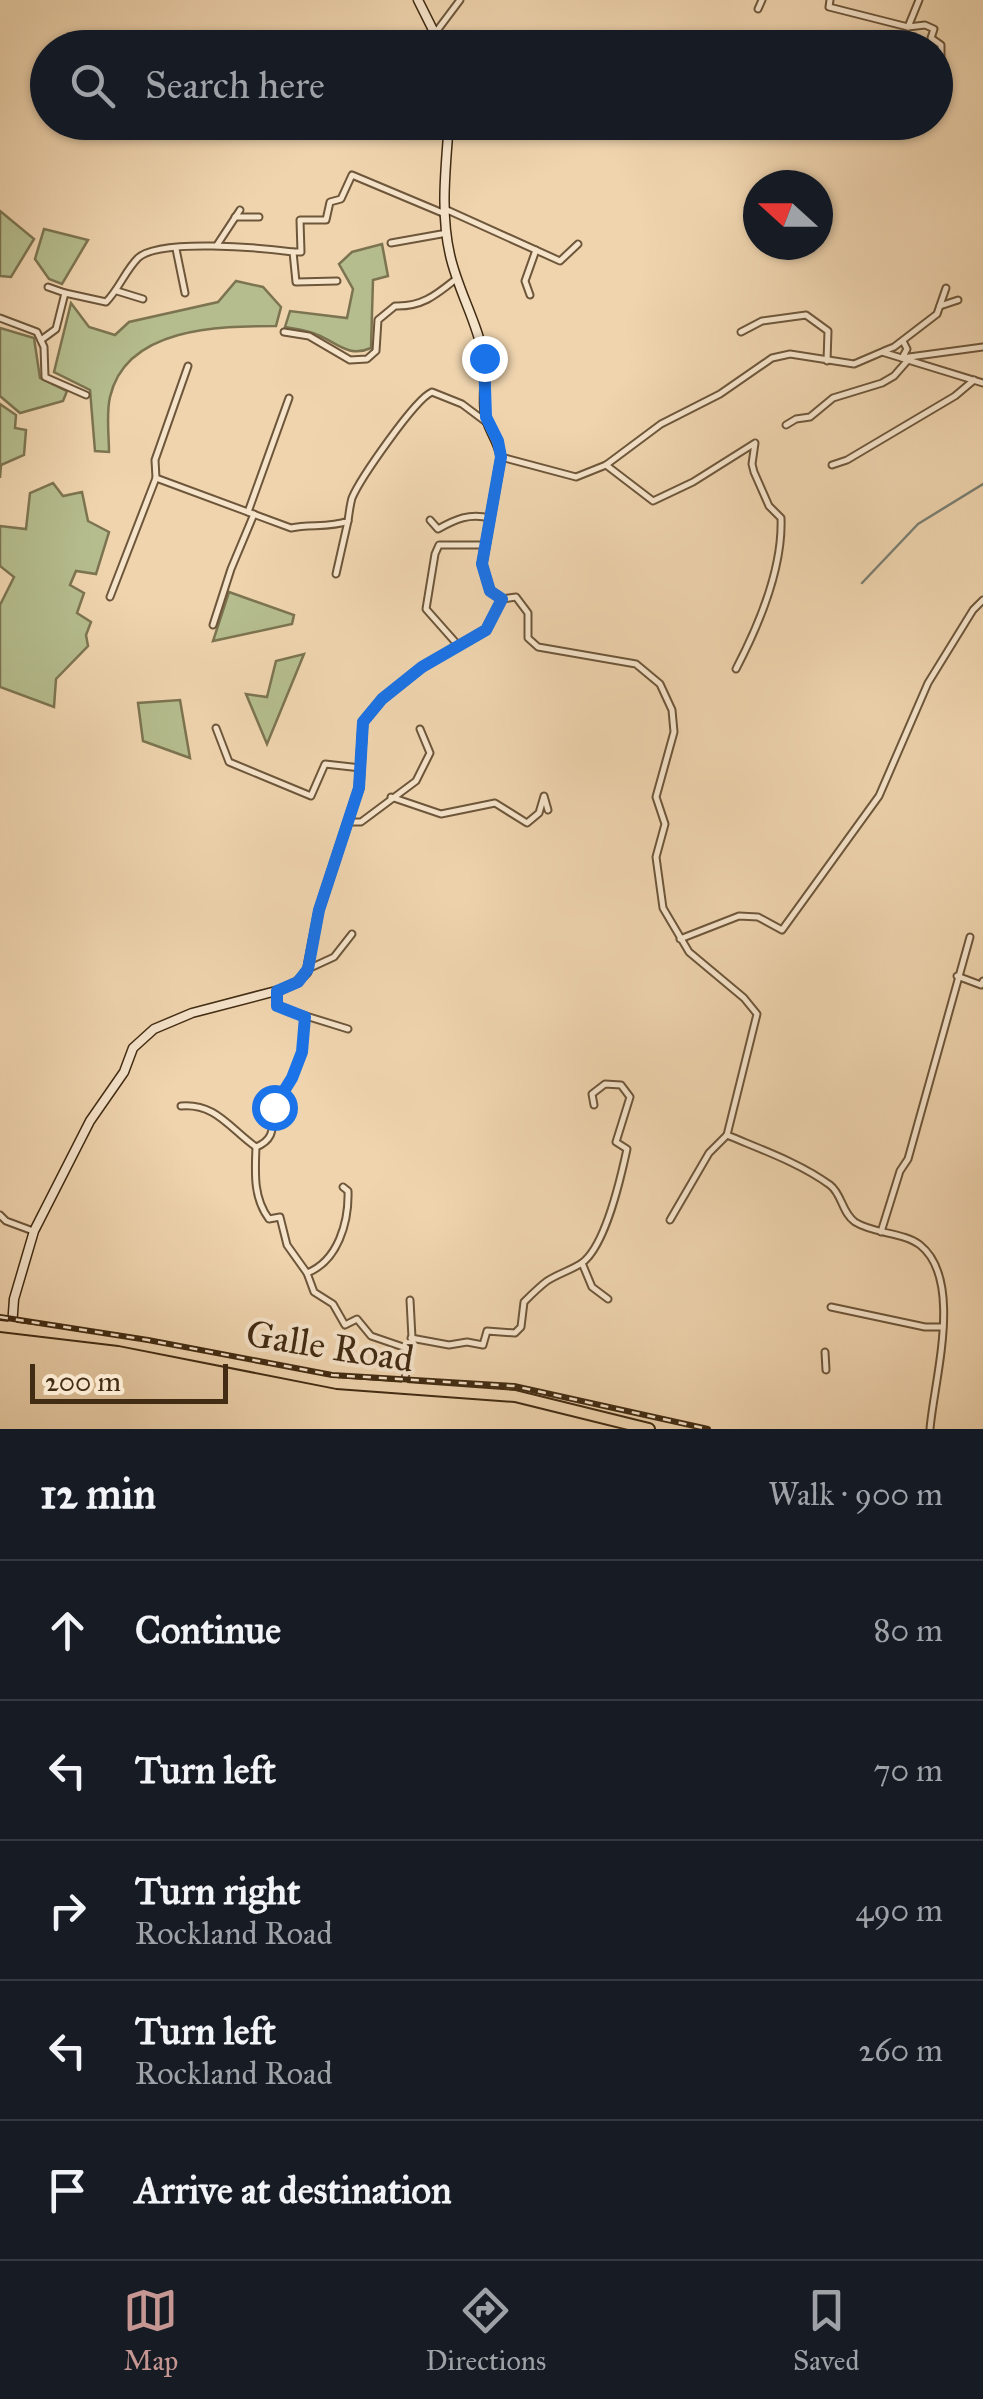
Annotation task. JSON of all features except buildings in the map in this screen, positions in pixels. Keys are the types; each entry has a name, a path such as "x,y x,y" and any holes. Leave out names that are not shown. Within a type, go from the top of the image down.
{"highway":[{"name":"Galle Road","path":"6,1326 119,1340 281,1373 404,1390 515,1396 649,1429"}],"street":[{"path":"418,0 435,30"},
{"path":"438,30 460,0"},
{"path":"758,10 762,0"},
{"path":"830,0 828,7 908,27 925,25 934,30"},
{"path":"908,27 919,0"},
{"path":"448,140 447,233 456,278 484,358 487,424"},
{"path":"48,286 106,302 139,257 149,251 217,245 301,252 300,220 326,220 330,202 341,198 352,174 560,261 578,244"},
{"path":"217,245 240,210"},
{"path":"235,217 260,217"},
{"path":"391,243 447,233"},
{"path":"176,249 185,293"},
{"path":"530,295 526,281 536,250"},
{"path":"293,252 296,282 337,281"},
{"path":"284,332 309,336 350,360 367,360 376,351 378,320 395,306 413,307 429,300 456,278"},
{"path":"501,457 576,476 606,465 661,424 720,394 772,358 790,354 854,364 882,352 937,314 946,288"},
{"path":"117,291 143,299"},
{"path":"41,340 56,329 65,293"},
{"path":"940,306 958,300"},
{"path":"741,332 762,321 806,316 828,331 828,361"},
{"path":"0,318 32,328 41,340 44,377 86,395"},
{"path":"786,425 810,418 833,398 894,376 905,359 907,349 902,341"},
{"path":"905,359 983,346"},
{"path":"882,352 983,382"},
{"path":"156,478 110,597 137,530 156,478 156,460 188,366"},
{"path":"832,465 848,460 955,396 974,380"},
{"path":"336,574 352,498 407,415 424,395 432,392 462,404 487,424 498,441 501,457 482,564 490,591 502,599 516,597 528,614 528,638 538,647 636,664 660,684 672,710 674,732 656,798 665,824 656,858 663,908 680,939 708,971 744,998 756,1014 726,1135 708,1153 670,1220"},
{"path":"214,625 289,398"},
{"path":"606,465 653,501 693,482 755,443 752,464 769,506 780,518 781,531 770,585 750,644 736,669"},
{"path":"156,478 291,528 348,521"},
{"path":"430,520 438,529 458,517 490,518"},
{"path":"456,644 426,609 435,554 439,546 486,545"},
{"path":"6,1326 34,1231 90,1121 124,1072 133,1048 154,1029 192,1013 241,1003 298,982 308,969 319,910 350,822 361,768 363,722 422,667 486,630 502,599"},
{"path":"680,939 740,916 758,916 782,930 880,796 928,682 983,600"},
{"path":"216,728 229,762 311,796 325,764 361,768"},
{"path":"350,822 361,822 416,781 430,753 420,729"},
{"path":"391,797 441,814 495,803 527,822 538,813 544,796 548,810"},
{"path":"308,969 334,957 352,934"},
{"path":"881,1232 900,1171 908,1158 970,937"},
{"path":"957,976 981,984 983,981"},
{"path":"277,991 277,1006 348,1029"},
{"path":"256,1147 267,1142 274,1130 274,1107 302,1052 305,1017"},
{"path":"412,1338 448,1345 484,1345 491,1329 515,1332 520,1327 524,1302 592,1252 613,1208 627,1148 616,1142 630,1097 621,1085 604,1084 592,1094 594,1105"},
{"path":"181,1106 194,1104 218,1114 256,1147 256,1192 260,1203 268,1218 280,1217 288,1245 307,1272 314,1292 333,1304 345,1325 358,1319 371,1336 409,1348"},
{"path":"726,1135 833,1186 849,1217 918,1243 934,1262 944,1294 930,1429"},
{"path":"307,1272 330,1259 339,1242 348,1200 348,1191 343,1186"},
{"path":"0,1215 16,1226 34,1231"},
{"path":"582,1263 592,1287 608,1300"},
{"path":"404,1390 412,1338 410,1300"},
{"path":"831,1307 943,1327"},
{"path":"825,1352 826,1370"}],"green space":[{"path":"0,211 34,239 11,277 0,276"},
{"path":"44,229 88,240 62,284 49,279 35,259"},
{"path":"382,244 388,276 373,280 371,348 350,350 314,333 285,327 290,311 347,318 353,289 339,264 352,252"},
{"path":"236,281 263,287 281,307 276,326 228,327 178,335 135,356 119,374 110,397 109,452 95,451 90,390 54,372 71,303 89,327 115,335 129,322 218,302"},
{"path":"0,328 34,338 40,378 67,391 63,401 20,413 0,396"},
{"path":"0,404 16,415 15,428 26,430 24,455 1,465 0,478"},
{"path":"53,483 63,496 82,492 88,521 109,532 96,574 76,571 70,585 84,593 77,613 91,622 86,635 88,646 56,679 54,707 0,687 0,605 14,577 0,566 0,526 26,529 30,493"},
{"path":"229,592 294,615 292,624 213,641"},
{"path":"304,654 267,744 246,694 267,697 276,661"},
{"path":"180,700 190,758 143,741 138,703"}],"waterway":[{"path":"862,583 918,524 983,484"}],"railway":[{"path":"0,1317 332,1375 514,1386 708,1429"}],"route":[{"path":"274,1107 292,1078 306,1037 305,1017 277,1006 277,991 298,982 308,969 319,910 359,788 363,722 382,699 422,667 486,630 502,599 490,591 482,564 501,457 498,441 487,424 484,358"}]}
